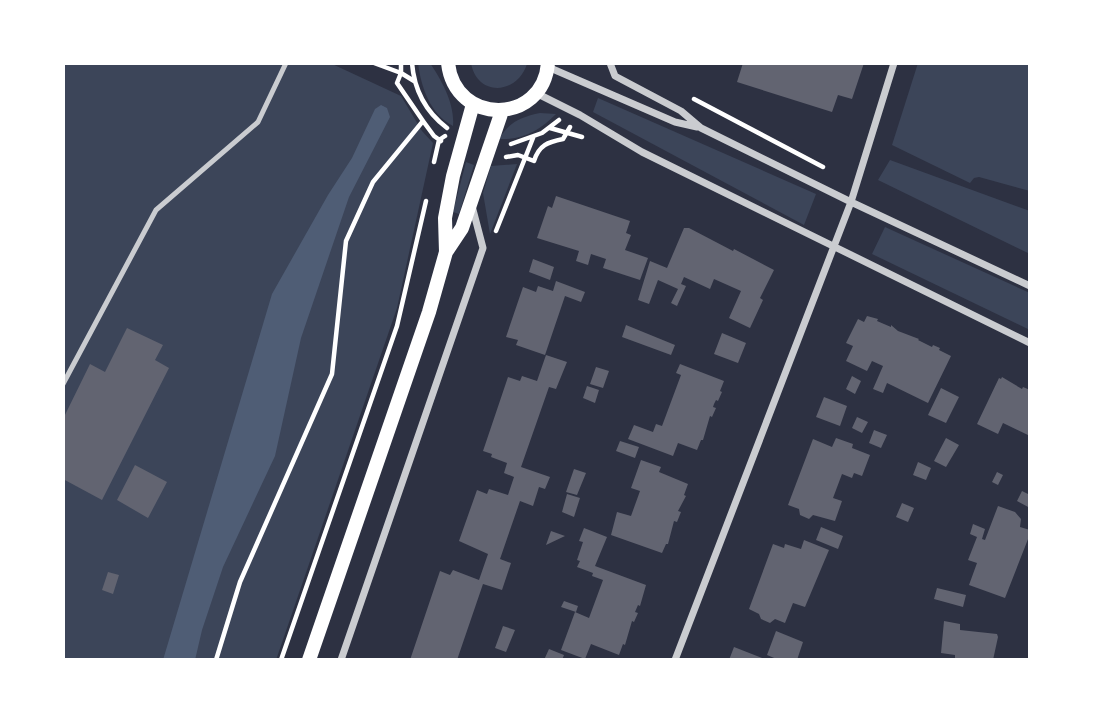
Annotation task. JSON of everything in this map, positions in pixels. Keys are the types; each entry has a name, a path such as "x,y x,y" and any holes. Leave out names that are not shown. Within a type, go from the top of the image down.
{"main road":[{"path":"448,63 450,78 456,88 473,104 492,111 521,105 536,93 543,84 548,65"},
{"path":"446,252 445,218 459,150 473,104"},
{"path":"309,660 407,378 446,252 462,228 502,111"}],"street":[{"path":"610,63 615,76 681,111 701,128"},
{"path":"675,660 851,202 894,63"},
{"path":"548,65 592,88 675,122 701,128 1030,286"},
{"path":"536,93 580,115 642,152 1030,343"},
{"path":"341,660 483,248 471,203"}],"lane":[{"path":"63,384 156,209 258,122 286,63"}],"path":[{"path":"373,63 401,73 415,82 412,63"},
{"path":"401,63 397,83 439,139 459,150"},
{"path":"686,94 834,173 851,202"},
{"path":"486,157 518,155 534,161 537,151 545,144 563,139 580,115"},
{"path":"216,660 240,582 332,374 346,241 373,182 423,121"},
{"path":"433,166 439,139 451,132"},
{"path":"483,248 494,236 534,137"},
{"path":"281,660 397,326 428,192"}],"shaded area":[{"path":"63,63 330,63 401,96 422,131 433,143 397,308 276,660 63,660"},
{"path":"418,63 430,63 439,77 450,101 453,126 438,114 428,99"},
{"path":"471,63 527,64 515,82 498,88 481,82"},
{"path":"918,63 1030,63 1030,191 979,177 970,183 892,145"},
{"path":"598,98 816,194 804,225 593,112"},
{"path":"381,105 387,108 390,117 349,197 301,338 275,456 223,567 195,660 163,660 272,294 352,158 375,109"},
{"path":"540,113 556,114 530,133 516,138 499,139 516,121"},
{"path":"890,160 1030,211 1030,254 878,180"},
{"path":"466,162 474,165 459,214 453,212"},
{"path":"517,164 490,234 483,193 491,166"},
{"path":"885,227 1030,293 1030,330 872,254"}],"building":[{"path":"743,63 864,63 852,99 838,95 832,112 737,82"},
{"path":"556,196 630,221 626,233 631,235 625,250 648,258 640,280 603,268 606,259 591,254 588,265 576,261 579,251 537,238 548,206 552,208"},
{"path":"684,228 689,228 733,251 734,249 774,270 760,298 763,300 750,328 729,318 741,291 714,279 710,289 684,277 681,284 686,286 677,306 671,303 678,289 658,280 649,304 638,300 650,261 667,268"},
{"path":"533,259 554,267 550,280 529,272"},
{"path":"556,281 585,292 581,302 565,296 545,355 516,345 518,340 506,337 523,287 536,292 538,286 553,291"},
{"path":"867,316 891,325 932,347 933,345 940,348 939,350 951,356 928,403 887,383 883,393 873,389 883,366 872,361 867,371 846,361 853,346 846,343 858,319 864,322"},
{"path":"626,325 675,345 671,355 622,337"},
{"path":"127,328 163,345 155,360 169,368 102,500 63,479 63,419 90,364 105,372"},
{"path":"722,333 746,343 738,363 714,354"},
{"path":"546,355 567,362 556,389 549,387 521,467 550,477 545,489 539,487 533,506 520,501 500,559 511,563 502,590 483,584 457,660 410,660 440,571 450,575 453,570 479,580 488,554 459,541 477,490 487,494 489,489 508,495 514,477 504,473 507,463 483,451 508,377 520,381 522,376 537,381"},
{"path":"680,364 724,381 720,391 722,392 713,407 716,408 712,417 710,416 697,450 678,443 673,456 628,439 634,425 653,432 656,424 662,426 681,375 676,373"},
{"path":"596,367 609,371 603,388 590,384"},
{"path":"852,376 861,381 855,394 846,389"},
{"path":"1002,377 1022,389 1023,387 1030,390 1030,436 1003,423 998,434 977,424 999,378"},
{"path":"587,386 599,390 595,403 583,398"},
{"path":"941,388 959,397 946,423 928,415"},
{"path":"824,397 847,406 840,426 816,417"},
{"path":"857,417 868,422 862,433 852,428"},
{"path":"874,430 887,435 881,448 869,443"},
{"path":"836,438 853,444 852,448 870,455 862,476 854,473 852,478 842,474 833,498 842,501 835,521 813,515 809,519 800,515 799,509 788,505 813,439 832,447"},
{"path":"946,438 959,445 946,467 934,461"},
{"path":"620,441 639,447 635,458 616,451"},
{"path":"641,460 661,467 659,472 688,484 684,495 686,496 678,511 681,512 677,522 674,521 668,544 662,553 611,535 617,512 631,516 640,491 631,488"},
{"path":"918,462 931,468 926,480 913,475"},
{"path":"135,465 167,482 148,518 117,500"},
{"path":"574,469 586,473 577,495 566,492"},
{"path":"997,472 1003,475 998,485 992,482"},
{"path":"1022,491 1030,495 1030,508 1017,501"},
{"path":"567,494 580,498 574,517 562,512"},
{"path":"902,503 914,508 908,522 896,517"},
{"path":"998,506 1015,512 1021,519 1020,527 1030,530 1005,598 969,585 977,563 968,560 977,537 970,534 973,524 985,529 982,539 985,540"},
{"path":"821,527 843,536 838,549 816,540"},
{"path":"584,528 607,537 595,566 646,585 640,606 638,605 635,612 638,613 634,622 632,621 619,655 591,644 585,659 561,650 575,612 589,618 603,580 577,567 583,542 579,541"},
{"path":"551,531 565,536 546,545"},
{"path":"804,540 829,550 805,607 793,603 785,623 775,619 770,623 761,619 759,614 749,609 773,544 784,548 785,544 801,549"},
{"path":"108,572 119,575 113,594 102,590"},
{"path":"937,588 966,595 963,607 934,599"},
{"path":"564,601 578,606 576,612 561,607"},
{"path":"944,621 960,624 960,630 997,634 993,660 955,660 955,655 941,653"},
{"path":"503,626 515,630 506,652 495,648"},
{"path":"776,631 803,642 797,660 779,660 767,655"},
{"path":"734,647 767,660 729,660"},
{"path":"549,649 564,655 562,660 544,660"}]}
